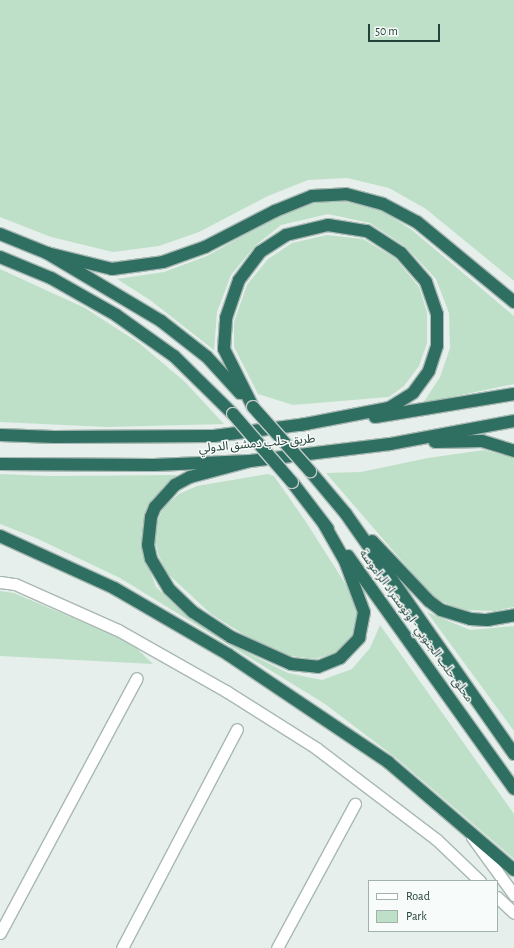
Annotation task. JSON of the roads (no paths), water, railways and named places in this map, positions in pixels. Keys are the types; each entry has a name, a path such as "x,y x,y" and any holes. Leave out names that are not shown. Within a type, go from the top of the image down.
{"highway":[{"path":"0,234 47,253 112,269 162,262 205,247 275,211 312,196 346,194 383,204 417,222 514,302"},
{"path":"253,407 224,349 226,318 239,280 260,252 286,235 328,225 367,231 402,253 426,282 437,314 437,346 429,371 413,393 389,408 300,425"},
{"path":"47,253 161,321 207,357 253,407"},
{"name":"محلق حلب الجنوبي - اوتوستراد الراموسة","path":"0,257 51,278 116,315 174,356 233,414 292,482 324,524 408,637 514,789"},
{"name":"طريق حلب دمشق الدولي","path":"0,435 54,437 214,436 300,425 400,415 514,394"},
{"name":"محلق حلب الجنوبي - اوتوستراد الراموسة","path":"253,407 346,514 514,754"},
{"name":"طريق حلب دمشق الدولي","path":"0,464 154,465 250,461 390,444 514,421"},
{"path":"390,444 482,441 514,450"},
{"path":"250,461 185,480 162,499 151,517 148,545 151,560 169,589 193,612 231,637 291,664 318,667 340,658 359,638 364,612 345,561 324,524"},
{"path":"346,514 429,601 441,610 471,619 493,620 514,615"},
{"path":"0,536 114,588 229,655 388,762 514,870"}],"street":[{"path":"0,582 15,584 118,630 226,691 316,748 436,839 479,880"},
{"path":"0,933 137,678"},
{"path":"122,948 237,729"},
{"path":"277,948 355,804"},
{"path":"464,826 514,895"},
{"path":"498,898 514,912"}]}
